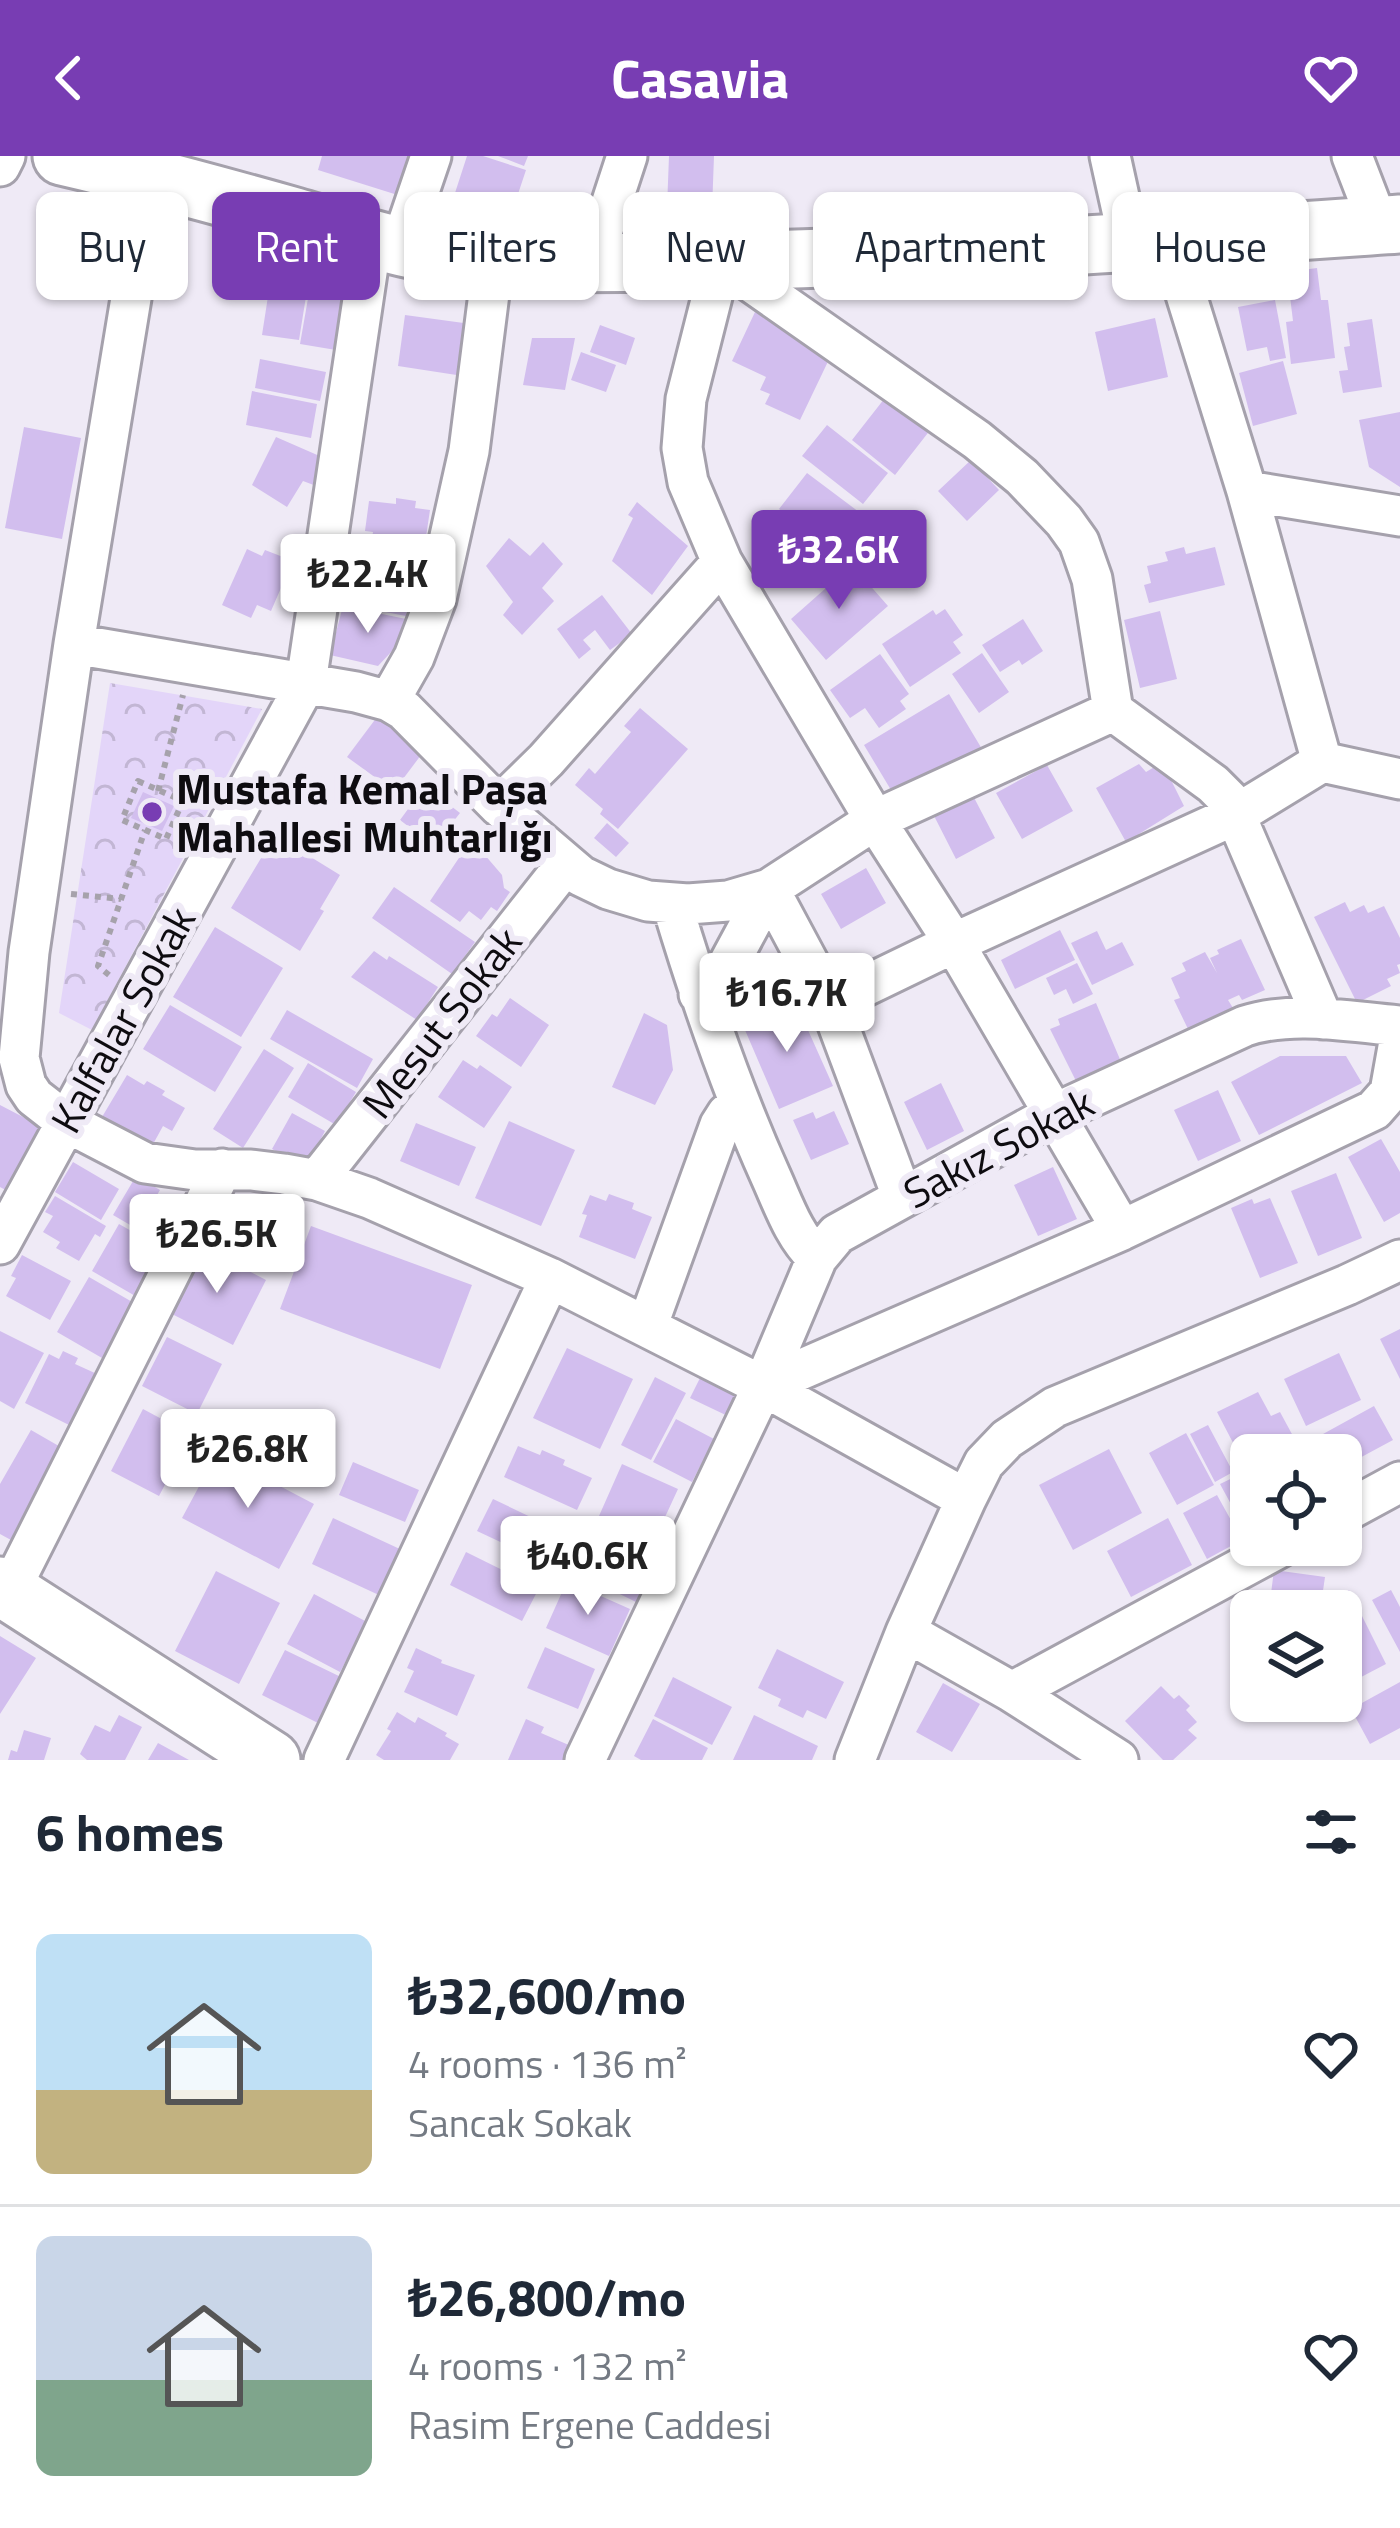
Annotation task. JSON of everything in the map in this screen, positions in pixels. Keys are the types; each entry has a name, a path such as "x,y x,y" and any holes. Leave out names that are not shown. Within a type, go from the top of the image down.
{"main road":[{"path":"62,156 161,170 404,247"},
{"path":"1309,230 1389,225"},
{"path":"789,258 1112,243"},
{"path":"4,1589 271,1760"}],"street":[{"path":"0,166 5,156"},
{"name":"Kalfalar Sokak","path":"0,1244 305,683 386,243 431,156"},
{"path":"599,242 627,156"},
{"path":"1110,156 1127,192"},
{"path":"1352,156 1389,225"},
{"path":"161,170 74,644 38,890 20,1058 11,1076 66,1122 146,1162 317,1180 550,1278 763,1386 966,1499"},
{"path":"388,700 414,657 436,599 469,451 488,300"},
{"path":"711,300 686,399 682,448 688,482 722,562 954,943 1122,1231"},
{"path":"777,300 977,440 1064,521 1079,542 1092,579 1113,711 1229,800 1323,1019"},
{"path":"1172,300 1247,491 1322,762"},
{"path":"1247,491 1400,516"},
{"path":"499,806 546,760 722,562"},
{"path":"74,644 388,700 566,864 608,889 672,904 728,901 769,889 875,820 1113,711"},
{"path":"830,1003 1237,814 1322,762 1400,779"},
{"name":"Mesut Sokak","path":"317,1180 566,864"},
{"path":"699,994 728,965 769,889"},
{"path":"769,889 830,1003 902,1196"},
{"path":"672,904 739,1104 798,1238 817,1258"},
{"name":"Sakız Sokak","path":"584,1760 763,1386 817,1258 837,1234 1056,1114 1245,1026 1272,1019 1323,1019 1400,1026"},
{"path":"763,1386 1122,1231 1374,1110 1390,1092 1400,1036"},
{"path":"647,1327 720,1125 739,1104"},
{"path":"4,1589 222,1169"},
{"path":"855,1760 906,1631 966,1499 995,1450 1054,1407 1400,1260"},
{"path":"323,1760 550,1278"},
{"path":"1362,1503 1400,1482"},
{"path":"1012,1692 1244,1566"},
{"path":"906,1631 1118,1760"}],"path":[{"path":"158,790 191,664"},
{"path":"138,782 158,790 183,801 166,839 122,820 138,782"},
{"path":"134,997 98,966 145,830"},
{"path":"38,890 121,899"}],"green space":[{"path":"110,683 262,709 92,1030 59,1013"}],"building":[{"path":"322,156 411,156 404,197 318,170"},
{"path":"467,156 483,156 526,170 519,192 455,192"},
{"path":"498,156 528,156 524,166"},
{"path":"669,156 714,156 713,192 668,192"},
{"path":"1317,268 1321,300 1328,300 1335,358 1291,364 1286,322 1293,321 1290,300 1309,300 1309,269"},
{"path":"267,300 305,300 299,340 262,335"},
{"path":"308,300 345,300 336,350 300,344"},
{"path":"1275,300 1286,358 1270,361 1267,347 1247,351 1238,307"},
{"path":"755,312 834,349 800,420 765,404 770,394 760,390 766,377 732,361"},
{"path":"405,315 471,324 463,376 398,366"},
{"path":"1155,318 1168,377 1108,391 1095,332"},
{"path":"1372,319 1382,387 1343,393 1339,371 1348,370 1347,323"},
{"path":"600,325 635,338 626,365 590,352"},
{"path":"532,338 575,338 565,390 523,385"},
{"path":"581,352 616,365 606,392 571,380"},
{"path":"260,359 326,372 320,401 255,388"},
{"path":"1283,361 1297,414 1253,426 1239,373"},
{"path":"252,391 317,404 311,438 246,425"},
{"path":"888,394 931,429 895,475 852,440"},
{"path":"1400,412 1400,487 1369,467 1359,420"},
{"path":"827,425 888,473 863,504 802,456"},
{"path":"24,427 81,438 62,539 5,528"},
{"path":"276,437 331,461 319,487 303,481 287,507 252,485"},
{"path":"971,460 999,490 967,521 938,491"},
{"path":"807,473 859,512 831,549 779,509"},
{"path":"396,498 416,501 415,508 430,510 423,557 370,549 373,532 365,531 369,501 396,504"},
{"path":"637,502 688,546 652,595 612,561"},
{"path":"509,538 530,556 543,542 563,564 542,588 554,601 522,635 503,615 513,602 486,566"},
{"path":"1184,547 1186,554 1215,547 1225,585 1149,603 1144,585 1151,583 1147,566 1168,561 1165,552"},
{"path":"247,549 283,557 281,562 298,570 291,584 284,581 271,611 257,605 251,618 222,605"},
{"path":"353,558 412,589 406,616 344,604"},
{"path":"852,565 888,606 826,660 791,619"},
{"path":"602,595 632,634 610,650 595,630 583,640 591,649 579,659 557,629"},
{"path":"343,606 411,620 407,635 378,666 330,655"},
{"path":"945,609 963,635 953,642 961,653 910,687 882,644 933,610 936,615"},
{"path":"1160,611 1177,679 1140,688 1124,620"},
{"path":"1023,619 1043,651 1000,672 982,645"},
{"path":"982,653 1009,692 979,713 952,674"},
{"path":"880,654 909,694 900,701 906,709 879,728 865,708 850,718 830,690"},
{"path":"949,694 982,749 897,800 864,745"},
{"path":"640,708 688,749 618,829 575,785 589,768 595,774 631,732 624,726"},
{"path":"377,717 424,751 394,791 347,757"},
{"path":"1139,764 1146,772 1156,766 1169,776 1184,806 1126,842 1096,788"},
{"path":"1047,765 1073,811 1022,839 996,793"},
{"path":"425,786 460,813 434,846 400,820"},
{"path":"968,786 995,838 956,859 929,806"},
{"name":"Mustafa Kemal Paşa Mahallesi Muhtarlığı","path":"143,792 174,806 162,831 131,818"},
{"path":"607,823 629,843 616,857 594,838"},
{"path":"275,835 340,875 300,951 231,908"},
{"path":"469,843 502,875 504,888 510,892 497,911 491,907 481,920 469,911 460,922 430,901"},
{"path":"866,868 886,903 841,929 821,894"},
{"path":"394,887 475,942 452,974 372,918"},
{"path":"1345,902 1350,912 1364,905 1368,913 1384,906 1400,938 1400,973 1387,979 1391,986 1357,1003 1314,917"},
{"path":"215,927 283,968 241,1037 173,997"},
{"path":"1060,930 1075,960 1015,989 1001,960"},
{"path":"1097,931 1106,950 1122,942 1134,965 1092,985 1071,943"},
{"path":"1241,939 1265,990 1242,1000 1239,995 1228,1000 1233,1008 1188,1029 1174,1000 1180,998 1171,978 1186,971 1182,963 1205,952 1217,973 1210,958"},
{"path":"374,951 438,987 417,1020 351,977"},
{"path":"1077,963 1093,994 1073,1004 1066,989 1054,995 1046,978"},
{"path":"510,998 549,1025 521,1067 476,1036"},
{"path":"795,1001 833,1086 779,1109 742,1023"},
{"path":"1096,1003 1122,1064 1077,1083 1050,1029 1060,1025 1058,1019"},
{"path":"170,1005 242,1047 215,1092 143,1049"},
{"path":"287,1010 373,1059 357,1088 270,1039"},
{"path":"644,1013 667,1025 673,1070 655,1105 612,1087"},
{"path":"264,1049 294,1068 243,1148 213,1129"},
{"path":"1280,1056 1346,1056 1362,1083 1259,1135 1231,1082"},
{"path":"463,1060 477,1069 480,1065 512,1087 484,1128 438,1097"},
{"path":"308,1063 356,1092 336,1125 288,1097"},
{"path":"127,1075 165,1091 162,1095 185,1108 172,1131 163,1126 152,1146 102,1117"},
{"path":"941,1083 964,1131 927,1150 904,1102"},
{"path":"1218,1090 1241,1141 1198,1161 1174,1110"},
{"path":"0,1105 46,1129 13,1194 0,1187"},
{"path":"834,1111 849,1144 811,1160 793,1120 813,1112 816,1119"},
{"path":"292,1113 325,1131 306,1167 272,1149"},
{"path":"509,1121 575,1150 541,1226 475,1198"},
{"path":"416,1123 476,1147 459,1186 400,1161"},
{"path":"1381,1139 1400,1172 1400,1213 1384,1222 1348,1157"},
{"path":"73,1162 119,1189 101,1220 55,1192"},
{"path":"1053,1167 1077,1219 1038,1236 1014,1185"},
{"path":"1336,1173 1362,1238 1318,1256 1291,1191"},
{"path":"136,1176 160,1190 137,1229 113,1215"},
{"path":"609,1194 634,1203 632,1209 652,1217 635,1259 579,1237 590,1195 606,1201"},
{"path":"55,1196 106,1226 100,1237 95,1234 79,1261 56,1248 60,1242 43,1232 53,1216 45,1212"},
{"path":"243,1197 288,1221 265,1265 220,1242"},
{"path":"1270,1198 1298,1263 1260,1278 1231,1208"},
{"path":"119,1224 163,1249 137,1297 92,1271"},
{"path":"311,1226 472,1285 440,1369 280,1309"},
{"path":"202,1247 266,1280 233,1345 168,1312"},
{"path":"22,1255 71,1281 50,1320 6,1296"},
{"path":"89,1277 134,1303 102,1358 57,1332"},
{"path":"1400,1329 1400,1379 1380,1339"},
{"path":"0,1331 44,1353 14,1409 0,1401"},
{"path":"167,1337 222,1364 197,1414 142,1386"},
{"path":"567,1348 633,1379 600,1449 533,1418"},
{"path":"63,1351 78,1358 75,1364 97,1374 71,1426 25,1403 49,1354 59,1359"},
{"path":"1339,1353 1361,1400 1306,1426 1284,1379"},
{"path":"655,1377 686,1393 651,1460 621,1445"},
{"path":"700,1378 743,1400 734,1419 690,1398"},
{"path":"1258,1392 1271,1416 1280,1412 1292,1434 1230,1437 1217,1412"},
{"path":"1374,1406 1393,1440 1362,1457 1362,1434 1323,1434"},
{"path":"143,1409 171,1424 174,1419 194,1429 159,1496 111,1471"},
{"path":"676,1419 714,1439 692,1482 653,1462"},
{"path":"1208,1425 1230,1474 1215,1482 1190,1434"},
{"path":"31,1430 64,1449 11,1540 0,1534 0,1484"},
{"path":"1186,1433 1214,1485 1177,1505 1149,1453"},
{"path":"518,1446 540,1455 542,1450 592,1478 577,1510 504,1477"},
{"path":"1109,1449 1142,1513 1073,1550 1039,1485"},
{"path":"217,1453 314,1504 279,1569 182,1518"},
{"path":"353,1462 419,1490 405,1522 339,1495"},
{"path":"622,1464 678,1489 654,1541 599,1516"},
{"path":"1230,1479 1230,1502 1220,1484"},
{"path":"1217,1495 1230,1518 1230,1547 1207,1559 1183,1513"},
{"path":"493,1499 560,1531 545,1563 477,1531"},
{"path":"333,1518 402,1550 381,1596 312,1564"},
{"path":"1168,1518 1192,1565 1131,1597 1107,1551"},
{"path":"586,1529 655,1562 636,1602 567,1568"},
{"path":"466,1552 539,1588 522,1621 450,1585"},
{"path":"1274,1570 1325,1577 1323,1590 1271,1590"},
{"path":"216,1571 280,1603 239,1684 175,1651"},
{"path":"567,1581 630,1609 609,1656 546,1628"},
{"path":"1391,1590 1400,1607 1400,1652 1372,1600"},
{"path":"314,1594 367,1622 340,1672 287,1644"},
{"path":"1362,1616 1386,1664 1362,1677"},
{"path":"0,1636 36,1658 0,1714"},
{"path":"545,1647 595,1669 578,1709 527,1688"},
{"path":"416,1648 475,1675 457,1716 404,1692 414,1671 407,1668"},
{"path":"777,1649 844,1682 826,1719 807,1710 803,1718 778,1706 781,1699 758,1688"},
{"path":"285,1650 343,1678 320,1724 262,1695"},
{"path":"673,1677 732,1707 712,1745 654,1716"},
{"path":"1400,1682 1400,1728 1370,1744 1358,1722 1362,1722 1362,1703"},
{"path":"943,1683 980,1704 952,1752 916,1732"},
{"path":"1161,1686 1190,1706 1186,1710 1197,1722 1188,1730 1197,1738 1173,1760 1163,1760 1125,1721"},
{"path":"397,1712 447,1733 459,1744 450,1760 384,1760 376,1755"},
{"path":"119,1715 142,1727 125,1760 87,1760 80,1754 95,1725 110,1732"},
{"path":"754,1715 818,1746 812,1760 733,1760"},
{"path":"526,1719 544,1727 541,1733 571,1746 565,1760 508,1760"},
{"path":"653,1719 708,1748 702,1760 634,1756"},
{"path":"24,1730 51,1738 44,1760 8,1760 11,1750 17,1752"},
{"path":"158,1743 189,1760 148,1760"}],"place":[{"name":"Mustafa Kemal Paşa Mahallesi Muhtarlığı","path":"152,812"}]}
